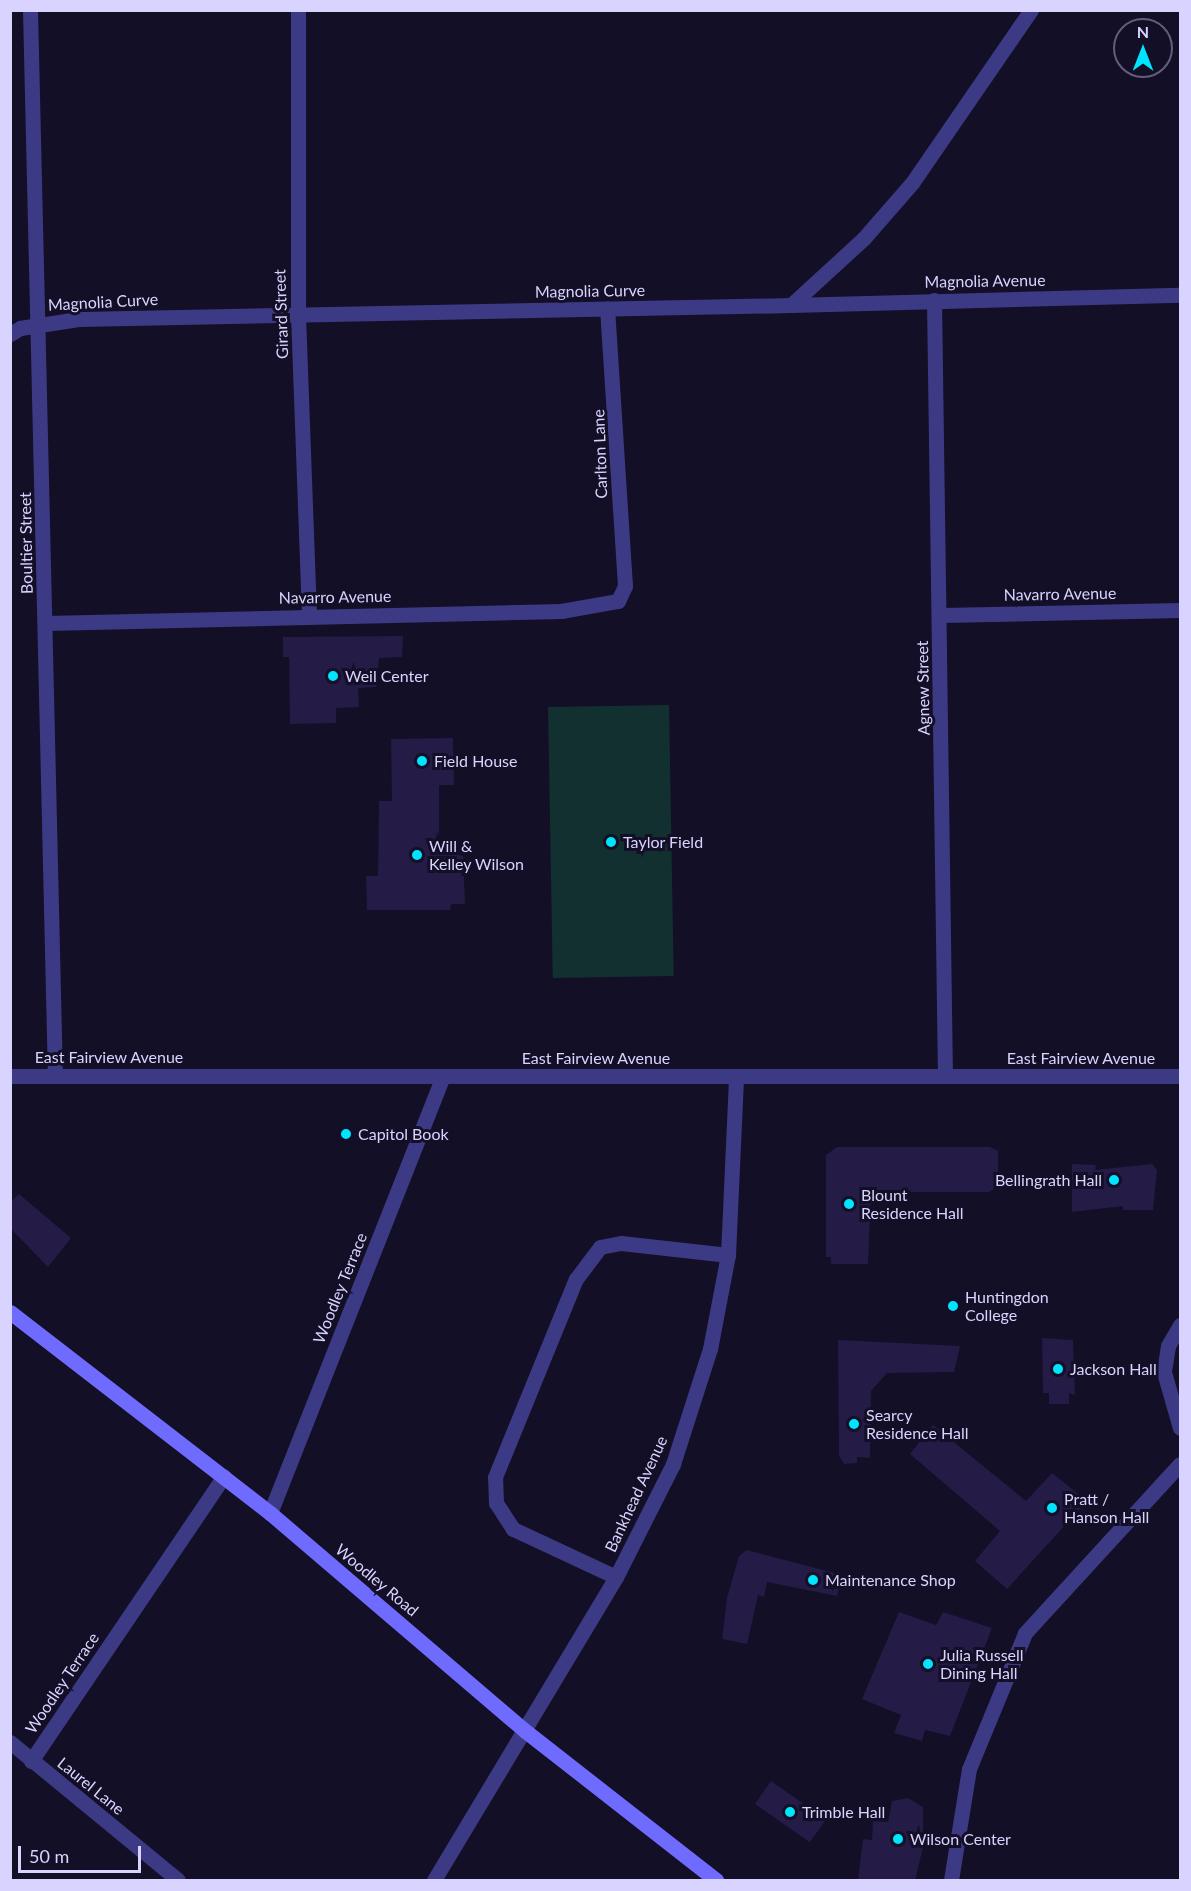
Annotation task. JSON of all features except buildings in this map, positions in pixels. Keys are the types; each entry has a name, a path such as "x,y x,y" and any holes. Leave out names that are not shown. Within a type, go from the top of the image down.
{"main road":[{"name":"Woodley Road","path":"10,1312 270,1513 524,1730 716,1881"}],"street":[{"name":"Boultier Street","path":"30,10 55,1075"},
{"name":"Girard Street","path":"298,10 298,315 309,616"},
{"path":"791,305 864,238 912,183 1031,10"},
{"name":"Magnolia Avenue","path":"791,305 1180,295"},
{"name":"Agnew Street","path":"934,300 945,1076"},
{"name":"Magnolia Curve","path":"10,334 37,324 298,315 791,305"},
{"name":"Carlton Lane","path":"607,309 617,404 621,598"},
{"name":"Navarro Avenue","path":"46,623 561,611 608,606 621,598"},
{"name":"Navarro Avenue","path":"940,615 1180,610"},
{"name":"East Fairview Avenue","path":"10,1076 1180,1076"},
{"name":"Woodley Terrace","path":"270,1513 443,1076"},
{"name":"Bankhead Avenue","path":"434,1881 616,1577 685,1432 710,1349 728,1255 736,1076"},
{"path":"616,1577 513,1529 496,1503 495,1477 576,1279 600,1247 621,1243 728,1255"},
{"path":"1180,1325 1168,1346 1164,1372 1180,1428"},
{"path":"951,1881 969,1769 1025,1633 1180,1464"},
{"name":"Woodley Terrace","path":"31,1761 224,1476"},
{"name":"Laurel Lane","path":"10,1742 178,1881"}],"green space":[{"name":"Taylor Field","path":"669,705 674,976 553,978 548,707"}],"place":[{"name":"Weil Center","path":"333,676"},
{"name":"Field House","path":"422,761"},
{"name":"Taylor Field","path":"611,842"},
{"name":"Will & Kelley Wilson","path":"417,855"},
{"name":"Capitol Book","path":"346,1134"},
{"name":"Bellingrath Hall","path":"1114,1180"},
{"name":"Blount Residence Hall","path":"849,1204"},
{"name":"Huntingdon College","path":"953,1306"},
{"name":"Jackson Hall","path":"1058,1369"},
{"name":"Searcy Residence Hall","path":"854,1424"},
{"name":"Pratt / Hanson Hall","path":"1052,1508"},
{"name":"Maintenance Shop","path":"813,1580"},
{"name":"Julia Russell Dining Hall","path":"928,1664"},
{"name":"Trimble Hall","path":"790,1812"},
{"name":"Wilson Center","path":"898,1839"}]}
